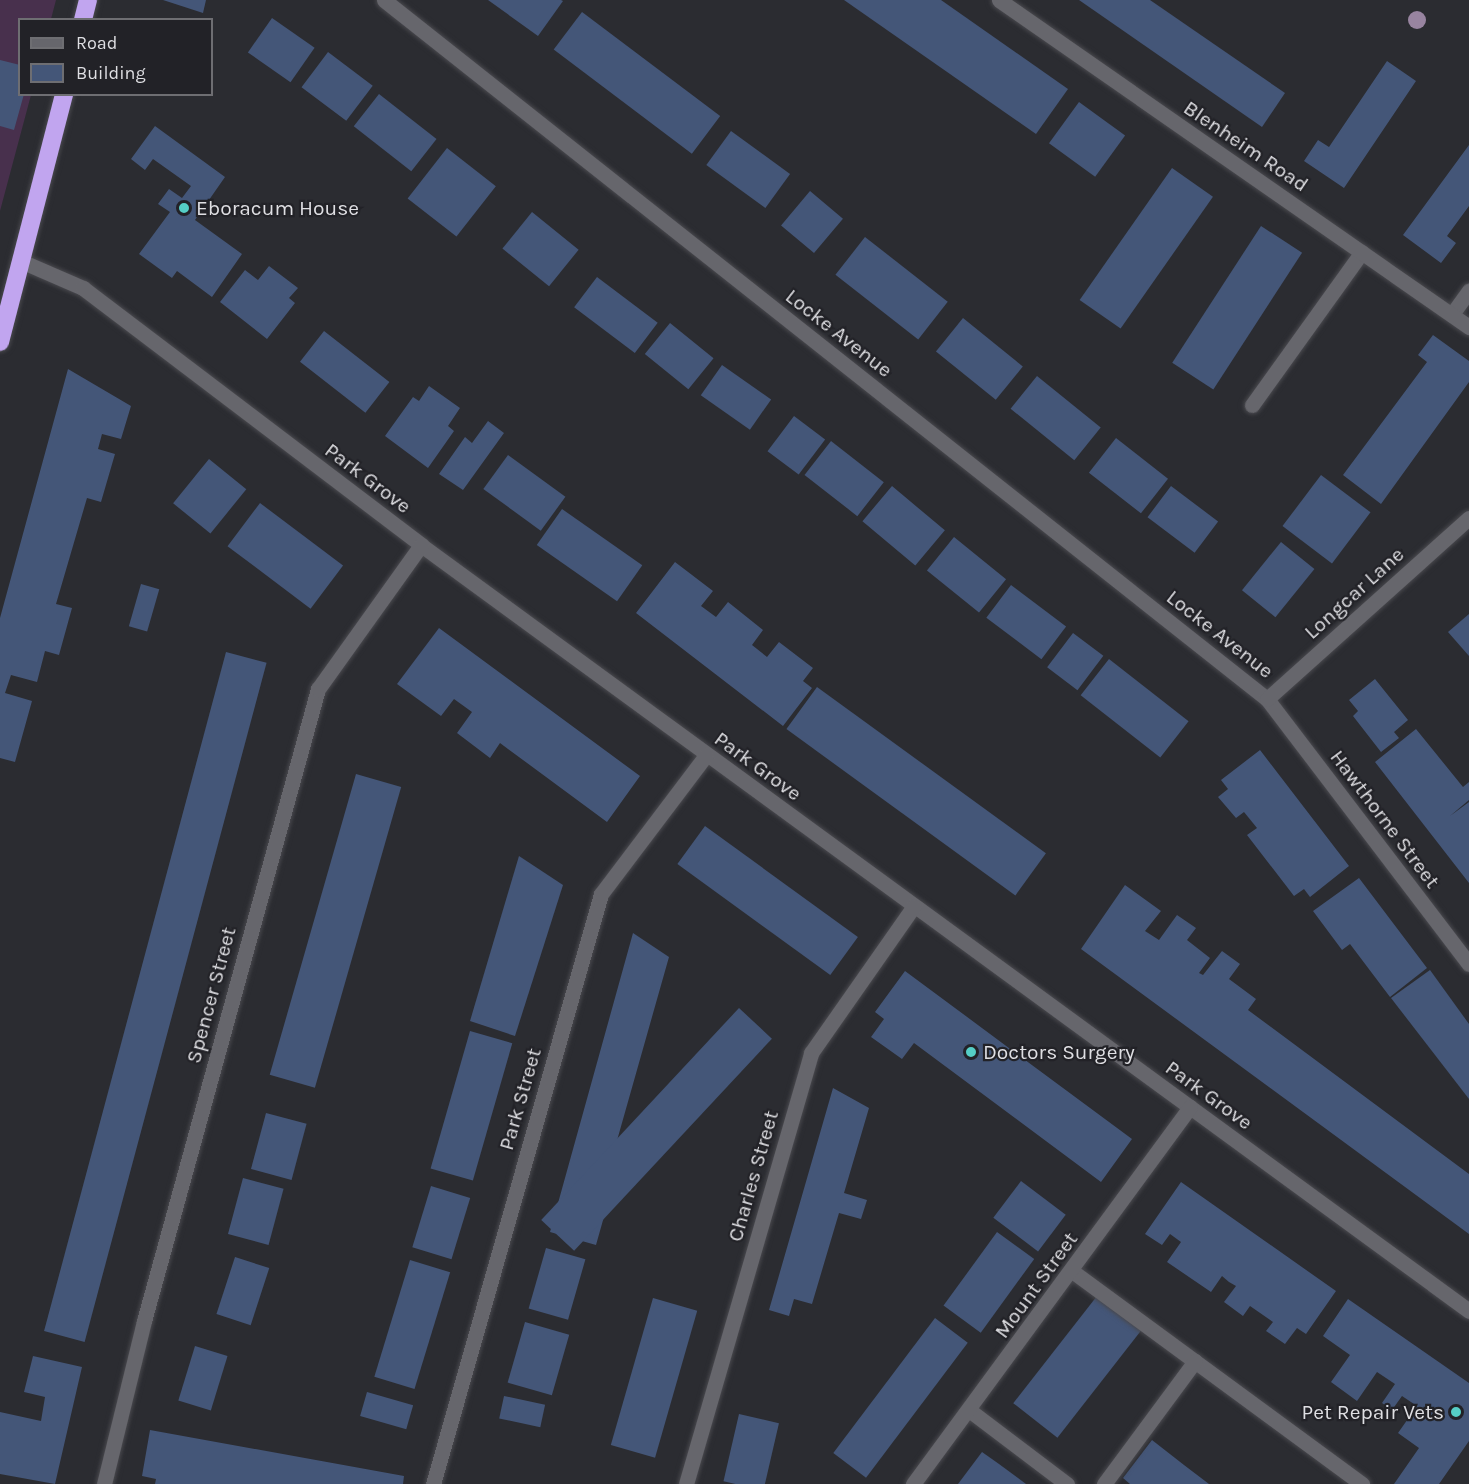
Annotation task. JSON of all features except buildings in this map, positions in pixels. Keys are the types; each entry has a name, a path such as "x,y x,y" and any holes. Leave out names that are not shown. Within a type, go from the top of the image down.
{"highway":[{"path":"84,18 88,0"},
{"path":"0,342 63,96"}],"street":[{"name":"Locke Avenue","path":"384,0 1267,699"},
{"name":"Blenheim Road","path":"999,0 1469,327"},
{"path":"1252,405 1362,252"},
{"name":"Park Grove","path":"21,261 83,288 421,545 1469,1311"},
{"path":"1452,315 1469,291"},
{"name":"Longcar Lane","path":"1267,699 1469,518"},
{"name":"Spencer Street","path":"104,1484 144,1320 318,689 421,545"},
{"name":"Hawthorne Street","path":"1267,699 1469,964"},
{"name":"Park Street","path":"433,1484 601,894 706,754"},
{"name":"Charles Street","path":"686,1484 811,1053 914,906"},
{"name":"Mount Street","path":"913,1484 1072,1271 1190,1107"},
{"path":"1072,1271 1362,1484"},
{"path":"1104,1484 1195,1361"},
{"path":"969,1410 1067,1484"}],"shaded area":[{"path":"0,0 56,0 51,18 18,18 18,96 31,96 0,211"}],"place":[{"name":"Eboracum House","path":"184,208"},
{"name":"Doctors Surgery","path":"971,1052"},
{"name":"Pet Repair Vets","path":"1456,1412"}]}
